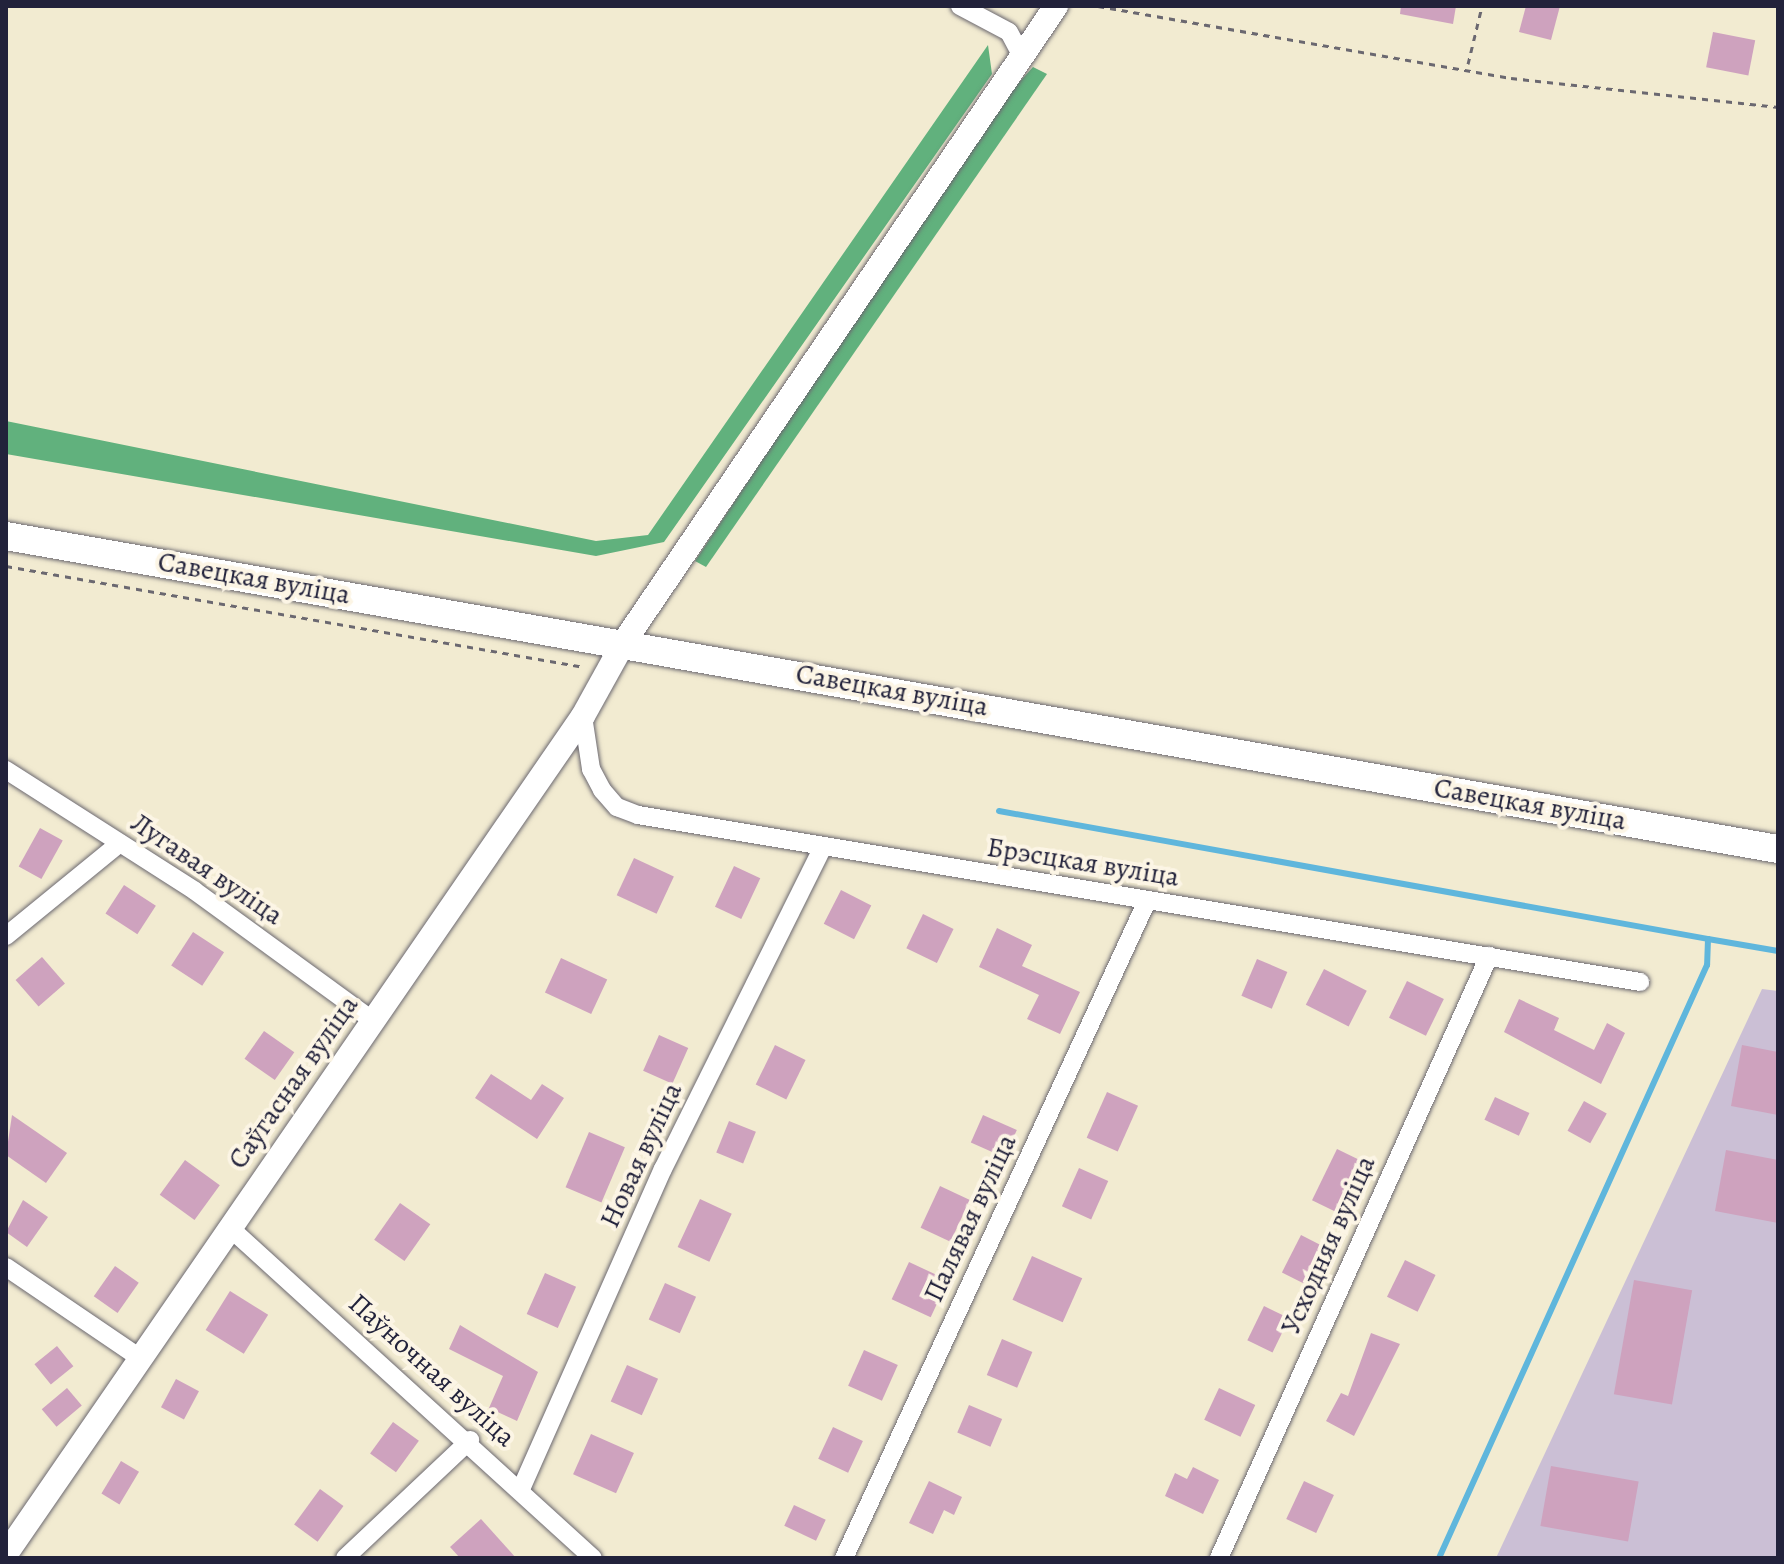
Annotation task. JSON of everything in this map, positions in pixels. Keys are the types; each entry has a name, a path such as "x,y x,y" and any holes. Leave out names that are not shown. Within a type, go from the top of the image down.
{"main road":[{"name":"Савецкая вуліца","path":"6,536 624,642 1778,849"}],"street":[{"path":"960,6 1009,32 1021,55"},
{"name":"Саўгасная вуліца","path":"6,1554 583,716 611,672 624,642 1056,6"},
{"name":"Брэсцкая вуліца","path":"583,716 591,769 617,807 822,849 1640,982"},
{"name":"Лугавая вуліца","path":"6,770 120,843 372,1020"},
{"path":"6,936 120,843"},
{"name":"Новая вуліца","path":"521,1489 663,1169 822,849"},
{"name":"Палявая вуліца","path":"844,1558 1147,901"},
{"name":"Усходняя вуліца","path":"1219,1558 1489,956"},
{"name":"Паўночная вуліца","path":"229,1227 470,1440 593,1558"},
{"path":"6,1267 140,1358"},
{"path":"345,1558 470,1440"}],"path":[{"path":"1098,6 1468,65 1511,78 1778,107"},
{"path":"1468,65 1482,6"},
{"path":"6,566 611,672"}],"shaded area":[{"path":"1762,989 1778,991 1778,1558 1496,1558"}],"green space":[{"path":"988,45 992,74 664,542 596,556 6,454 6,421 596,541 648,535"},
{"path":"1033,67 1047,74 706,567 695,561 996,108"}],"building":[{"path":"1401,6 1456,6 1453,24 1400,14"},
{"path":"1526,6 1560,6 1551,40 1519,32"},
{"path":"1713,32 1755,40 1748,76 1706,67"},
{"path":"40,828 63,841 41,879 19,866"},
{"path":"634,858 674,877 657,914 617,895"},
{"path":"734,866 760,878 741,919 715,907"},
{"path":"124,885 156,906 137,934 105,914"},
{"path":"841,890 871,905 854,939 824,924"},
{"path":"923,914 954,929 937,963 906,948"},
{"path":"997,928 1032,945 1022,966 1080,992 1060,1034 1027,1019 1039,995 979,967"},
{"path":"193,932 224,952 202,986 171,966"},
{"path":"42,957 65,983 39,1006 16,980"},
{"path":"561,958 607,980 591,1014 545,992"},
{"path":"1257,959 1287,972 1272,1009 1241,996"},
{"path":"1324,969 1367,991 1349,1026 1306,1005"},
{"path":"1407,981 1444,999 1426,1036 1389,1018"},
{"path":"1519,999 1559,1018 1554,1030 1594,1050 1607,1023 1625,1033 1601,1084 1504,1032"},
{"path":"264,1031 294,1052 275,1080 244,1059"},
{"path":"659,1035 688,1048 672,1084 643,1071"},
{"path":"775,1045 806,1060 786,1099 756,1085"},
{"path":"1742,1045 1778,1052 1778,1115 1731,1106"},
{"path":"491,1074 531,1100 542,1084 564,1098 537,1139 475,1098"},
{"path":"1107,1092 1138,1106 1118,1152 1087,1138"},
{"path":"1495,1097 1529,1113 1519,1136 1484,1120"},
{"path":"1584,1101 1607,1114 1590,1143 1568,1131"},
{"path":"12,1115 67,1153 46,1183 6,1155"},
{"path":"983,1115 1017,1130 1005,1157 971,1142"},
{"path":"729,1121 756,1132 743,1163 716,1153"},
{"path":"589,1132 625,1147 601,1202 566,1187"},
{"path":"1337,1149 1366,1163 1341,1214 1312,1200"},
{"path":"1726,1150 1778,1160 1778,1223 1715,1211"},
{"path":"185,1160 220,1185 195,1220 160,1195"},
{"path":"1079,1168 1108,1181 1091,1219 1062,1206"},
{"path":"940,1186 970,1200 950,1242 921,1228"},
{"path":"700,1199 732,1214 709,1262 678,1247"},
{"path":"23,1200 48,1217 27,1247 6,1232"},
{"path":"400,1203 430,1224 404,1261 374,1240"},
{"path":"1301,1235 1331,1250 1312,1288 1282,1272"},
{"path":"1032,1256 1082,1278 1063,1322 1012,1300"},
{"path":"1405,1260 1436,1275 1418,1312 1387,1297"},
{"path":"909,1262 948,1280 931,1317 892,1299"},
{"path":"115,1266 139,1283 118,1313 94,1296"},
{"path":"545,1273 576,1287 558,1328 527,1314"},
{"path":"1634,1280 1692,1290 1672,1404 1614,1394"},
{"path":"665,1283 696,1297 680,1333 649,1320"},
{"path":"230,1291 268,1315 244,1354 206,1330"},
{"path":"1264,1306 1289,1318 1273,1352 1247,1340"},
{"path":"460,1325 538,1372 517,1421 489,1408 503,1376 449,1349"},
{"path":"1371,1333 1400,1344 1354,1436 1326,1421 1341,1393 1348,1396"},
{"path":"1002,1339 1032,1352 1017,1388 987,1375"},
{"path":"57,1346 73,1366 51,1384 34,1364"},
{"path":"864,1350 898,1365 882,1401 848,1386"},
{"path":"627,1365 658,1379 642,1415 611,1402"},
{"path":"176,1379 199,1391 184,1419 161,1407"},
{"path":"67,1388 82,1406 57,1427 42,1409"},
{"path":"1219,1388 1255,1405 1240,1437 1204,1420"},
{"path":"969,1405 1002,1419 990,1447 957,1433"},
{"path":"393,1422 419,1441 396,1472 370,1454"},
{"path":"833,1427 863,1441 848,1473 818,1459"},
{"path":"591,1434 634,1453 616,1493 573,1474"},
{"path":"121,1461 139,1472 119,1504 101,1494"},
{"path":"1551,1466 1639,1481 1628,1542 1540,1526"},
{"path":"1193,1467 1219,1480 1203,1514 1165,1496 1175,1473 1187,1479"},
{"path":"929,1481 962,1497 954,1515 944,1510 933,1534 909,1523"},
{"path":"1304,1481 1334,1495 1316,1533 1286,1519"},
{"path":"320,1489 343,1506 318,1542 294,1525"},
{"path":"794,1505 826,1520 816,1541 784,1526"},
{"path":"481,1519 516,1558 460,1558 450,1547"}],"waterway":[{"path":"999,811 1708,939 1707,965 1439,1558"},
{"path":"1708,939 1778,951"}]}
